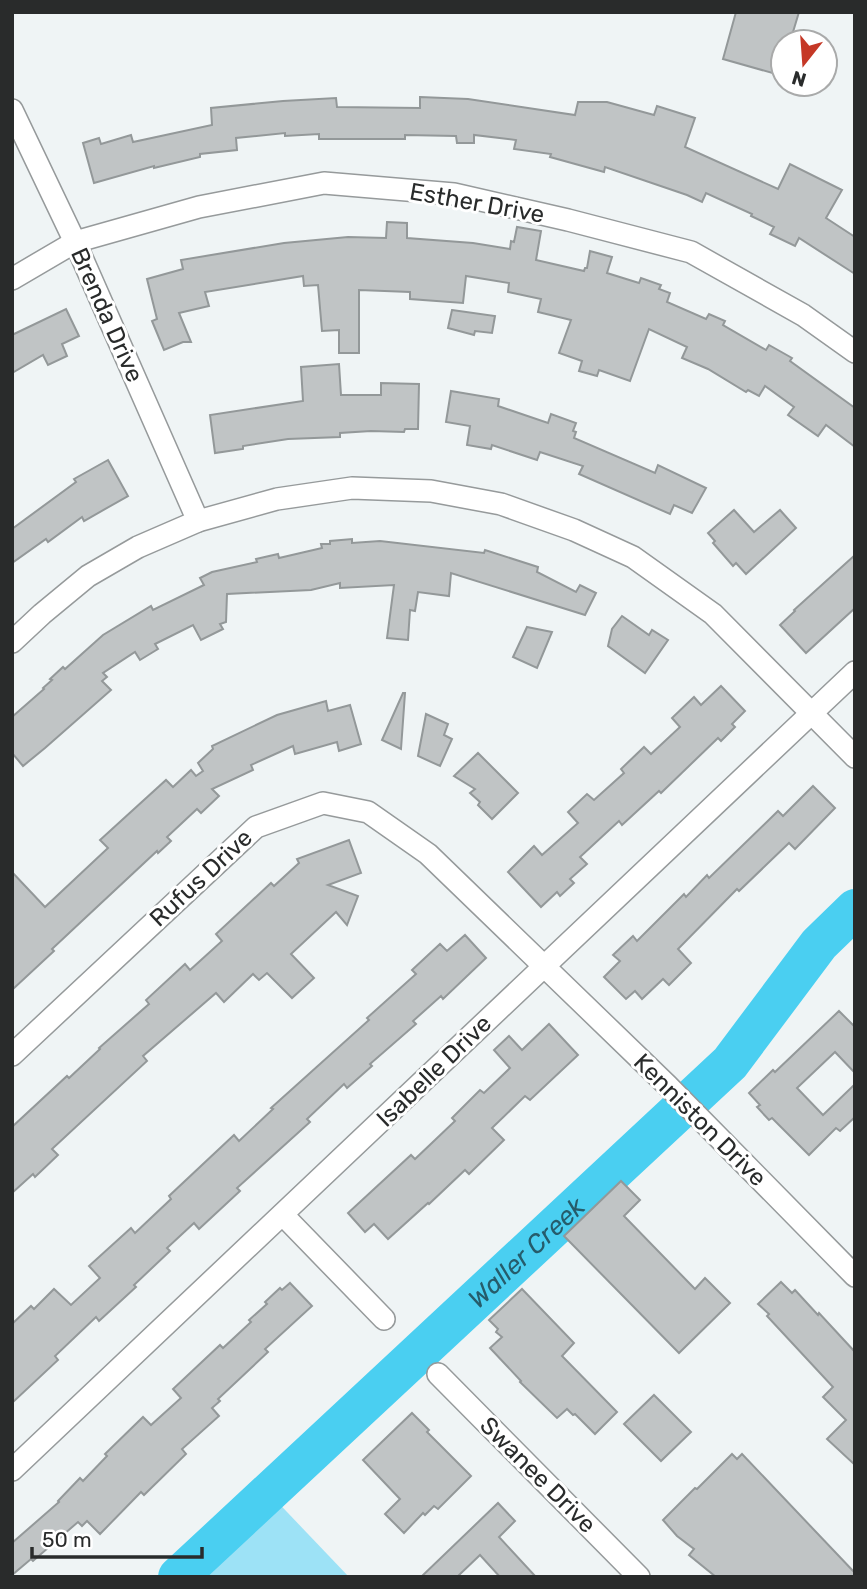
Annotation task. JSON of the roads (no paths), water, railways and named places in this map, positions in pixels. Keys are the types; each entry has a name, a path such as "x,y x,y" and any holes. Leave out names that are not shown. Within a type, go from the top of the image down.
{"street":[{"name":"Brenda Drive","path":"12,110 75,242 198,521"},
{"name":"Esther Drive","path":"12,279 75,242 199,207 324,183 454,194 691,252 803,315 855,352"},
{"path":"12,642 88,576 138,547 198,521 277,499 352,488 431,491 500,504 573,530 633,557 713,614 855,757"},
{"name":"Isabelle Drive","path":"12,1470 855,672"},
{"name":"Rufus Drive","path":"12,1055 256,827 323,803 368,812 428,854 545,965"},
{"name":"Kenniston Drive","path":"545,965 855,1276"},
{"path":"283,1215 384,1319"},
{"name":"Swanee Drive","path":"438,1374 639,1577"}],"waterway":[{"name":"Waller Creek","path":"178,1577 730,1063 819,944 855,909"}]}
